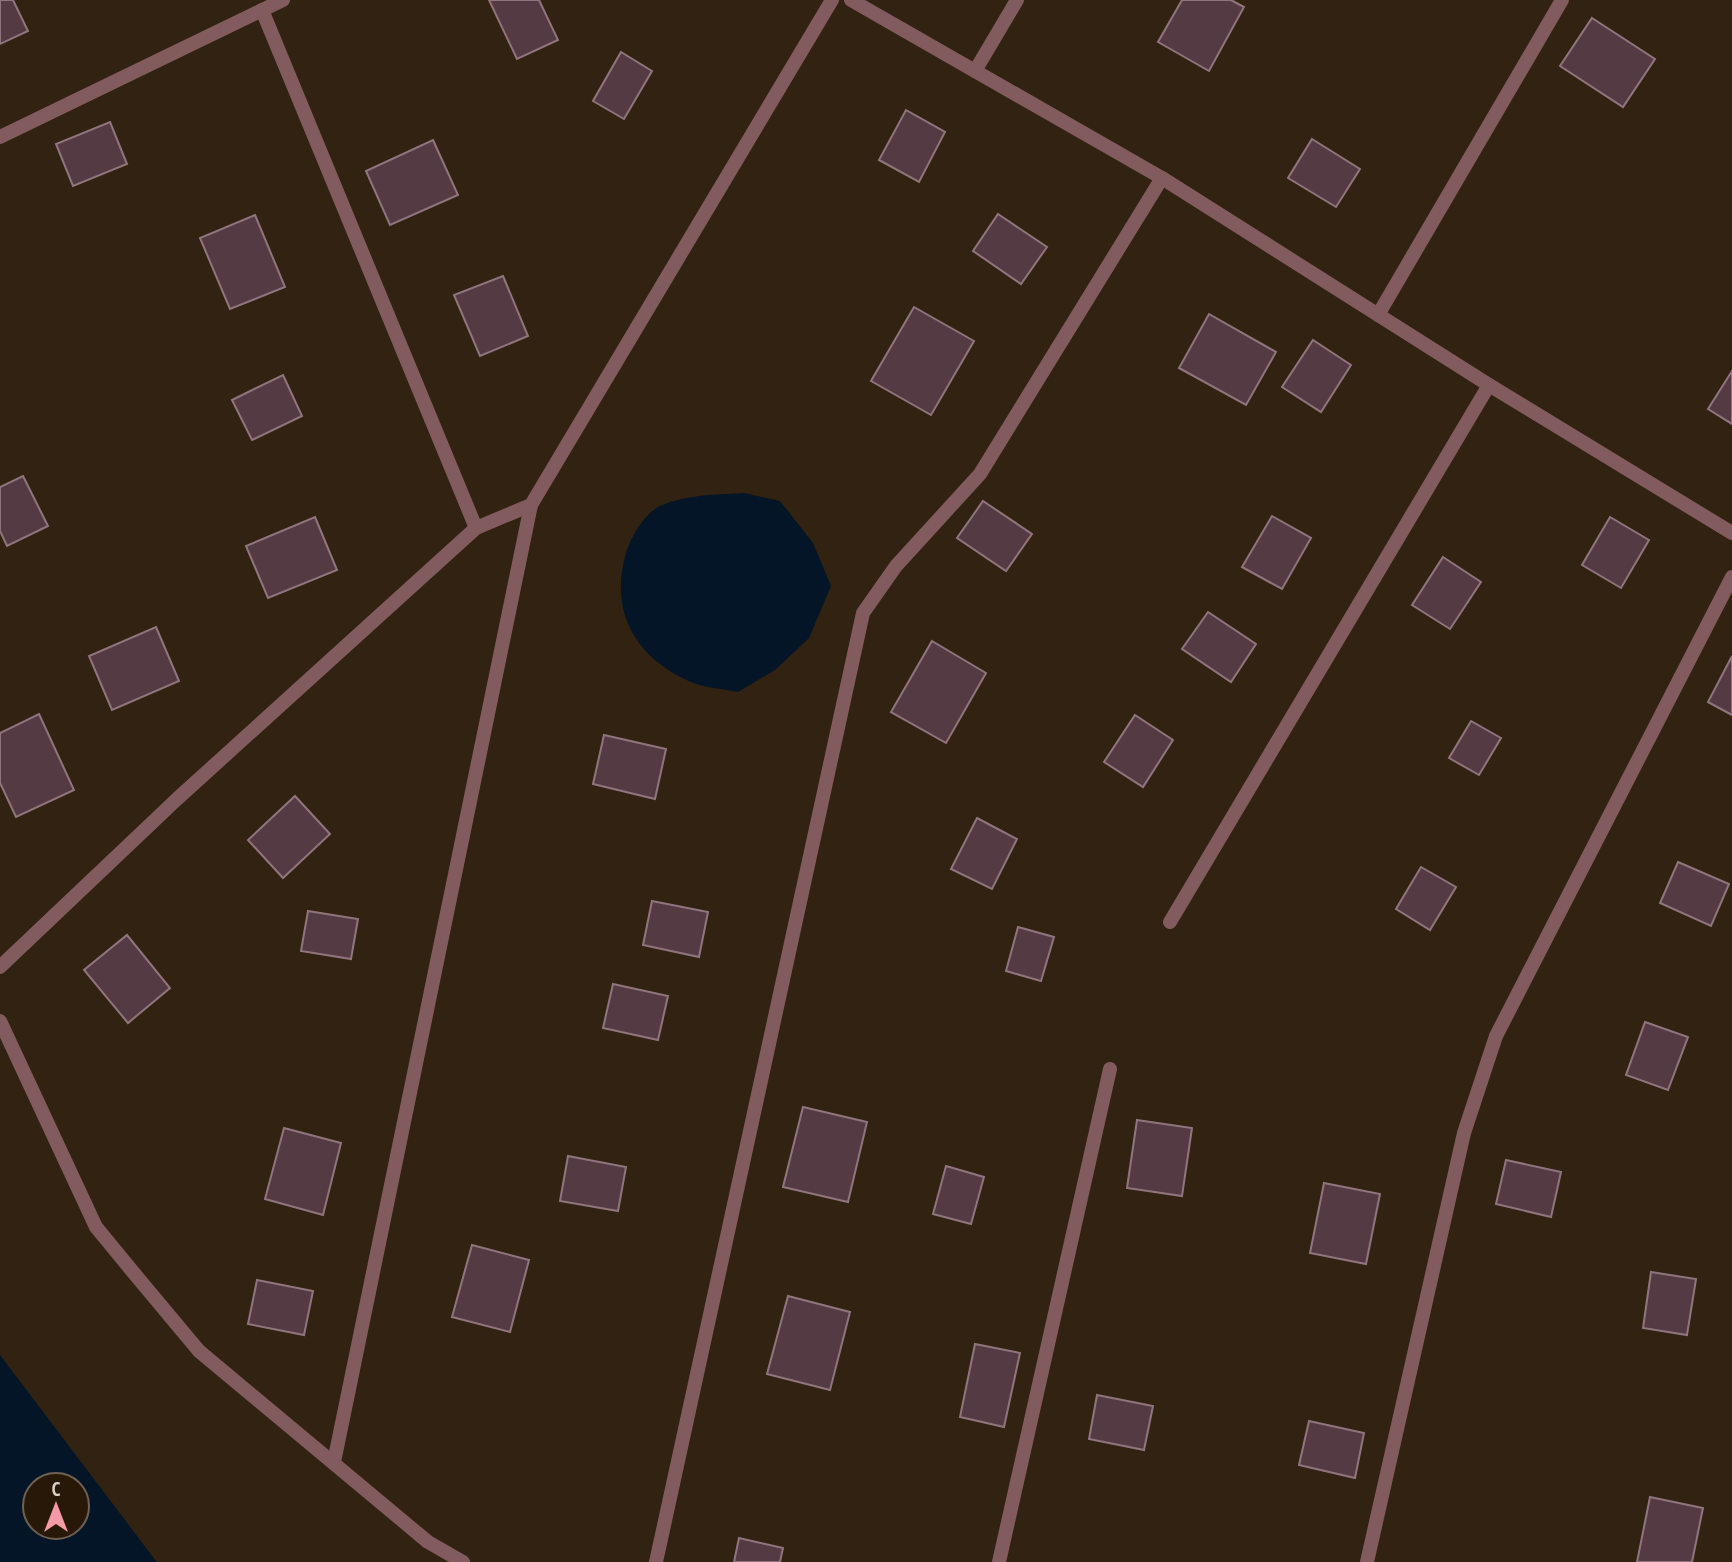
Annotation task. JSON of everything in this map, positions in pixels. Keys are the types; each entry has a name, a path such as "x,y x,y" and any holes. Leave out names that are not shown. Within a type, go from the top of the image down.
{"street":[{"path":"0,137 283,0"},
{"path":"334,1462 531,505 832,0"},
{"path":"851,0 1162,178 1489,385 1732,533"},
{"path":"975,71 1017,0"},
{"path":"1378,315 1562,0"},
{"path":"262,10 476,528"},
{"path":"656,1562 863,612 896,566 980,474 1162,178"},
{"path":"1170,922 1489,385"},
{"path":"0,967 177,799 476,528 531,505"},
{"path":"1367,1562 1464,1132 1496,1036 1732,577"},
{"path":"0,1021 96,1227 199,1351 428,1542 463,1562"},
{"path":"999,1562 1110,1069"}],"water":[{"path":"744,493 780,501 813,543 831,586 809,638 775,670 738,692 691,682 655,660 641,646 631,630 624,613 621,594 622,574 631,540 639,526 654,510 670,502 691,497"},
{"path":"0,1355 88,1471 21,1471 21,1541 91,1541 91,1475 157,1562 0,1562"}],"building":[{"path":"0,0 13,0 28,31 0,44"},
{"path":"489,0 539,0 558,40 517,59"},
{"path":"1182,0 1231,0 1244,7 1209,71 1158,42"},
{"path":"1592,18 1655,59 1623,107 1560,66"},
{"path":"621,52 652,71 624,119 593,101"},
{"path":"906,110 945,132 919,182 879,160"},
{"path":"110,122 127,164 73,186 56,144"},
{"path":"1312,139 1360,169 1336,207 1288,178"},
{"path":"433,140 458,195 390,225 366,171"},
{"path":"998,214 1047,247 1021,284 973,251"},
{"path":"255,215 285,287 230,309 200,238"},
{"path":"503,276 528,336 480,356 454,295"},
{"path":"914,307 974,341 931,415 871,381"},
{"path":"1209,314 1276,352 1246,405 1179,368"},
{"path":"1313,340 1351,365 1321,412 1282,387"},
{"path":"1732,371 1732,424 1708,409"},
{"path":"283,375 302,416 252,440 232,400"},
{"path":"23,476 48,526 7,546 0,531 0,487"},
{"path":"983,501 1032,534 1006,571 957,538"},
{"path":"1272,516 1311,538 1282,589 1242,567"},
{"path":"315,517 337,570 268,598 246,546"},
{"path":"1610,517 1649,540 1621,588 1582,565"},
{"path":"1443,557 1481,582 1450,629 1412,605"},
{"path":"1208,612 1256,644 1231,682 1182,649"},
{"path":"156,627 179,681 112,710 89,656"},
{"path":"932,641 986,673 946,743 891,712"},
{"path":"1732,656 1732,715 1708,702"},
{"path":"39,714 74,790 16,817 0,783 0,733"},
{"path":"1135,715 1173,740 1143,787 1104,762"},
{"path":"1471,721 1501,738 1479,775 1449,758"},
{"path":"604,735 666,749 655,799 593,784"},
{"path":"295,796 330,834 283,878 248,840"},
{"path":"977,818 1017,839 992,889 951,869"},
{"path":"1678,862 1729,884 1711,926 1660,903"},
{"path":"1421,867 1456,887 1430,930 1396,909"},
{"path":"652,901 708,912 699,957 643,945"},
{"path":"308,911 358,919 351,959 301,951"},
{"path":"1018,927 1054,937 1041,981 1006,971"},
{"path":"127,935 170,988 128,1023 84,970"},
{"path":"613,984 668,996 658,1040 603,1028"},
{"path":"1645,1022 1688,1037 1668,1090 1626,1075"},
{"path":"803,1107 867,1122 848,1202 783,1187"},
{"path":"1137,1120 1192,1128 1182,1196 1127,1188"},
{"path":"284,1128 341,1143 323,1215 265,1199"},
{"path":"568,1156 626,1167 618,1211 560,1201"},
{"path":"1506,1160 1561,1172 1551,1217 1496,1204"},
{"path":"946,1166 984,1177 971,1224 933,1214"},
{"path":"1324,1183 1380,1194 1366,1264 1310,1253"},
{"path":"472,1245 529,1260 510,1332 452,1317"},
{"path":"1651,1272 1696,1279 1687,1335 1643,1328"},
{"path":"257,1280 313,1291 304,1335 248,1324"},
{"path":"788,1296 850,1312 830,1390 767,1374"},
{"path":"975,1344 1020,1353 1004,1427 960,1417"},
{"path":"1097,1395 1153,1406 1144,1450 1089,1439"},
{"path":"1309,1421 1364,1433 1355,1478 1299,1465"},
{"path":"1650,1497 1703,1508 1692,1562 1637,1562"},
{"path":"739,1538 783,1548 780,1562 734,1562"}]}
